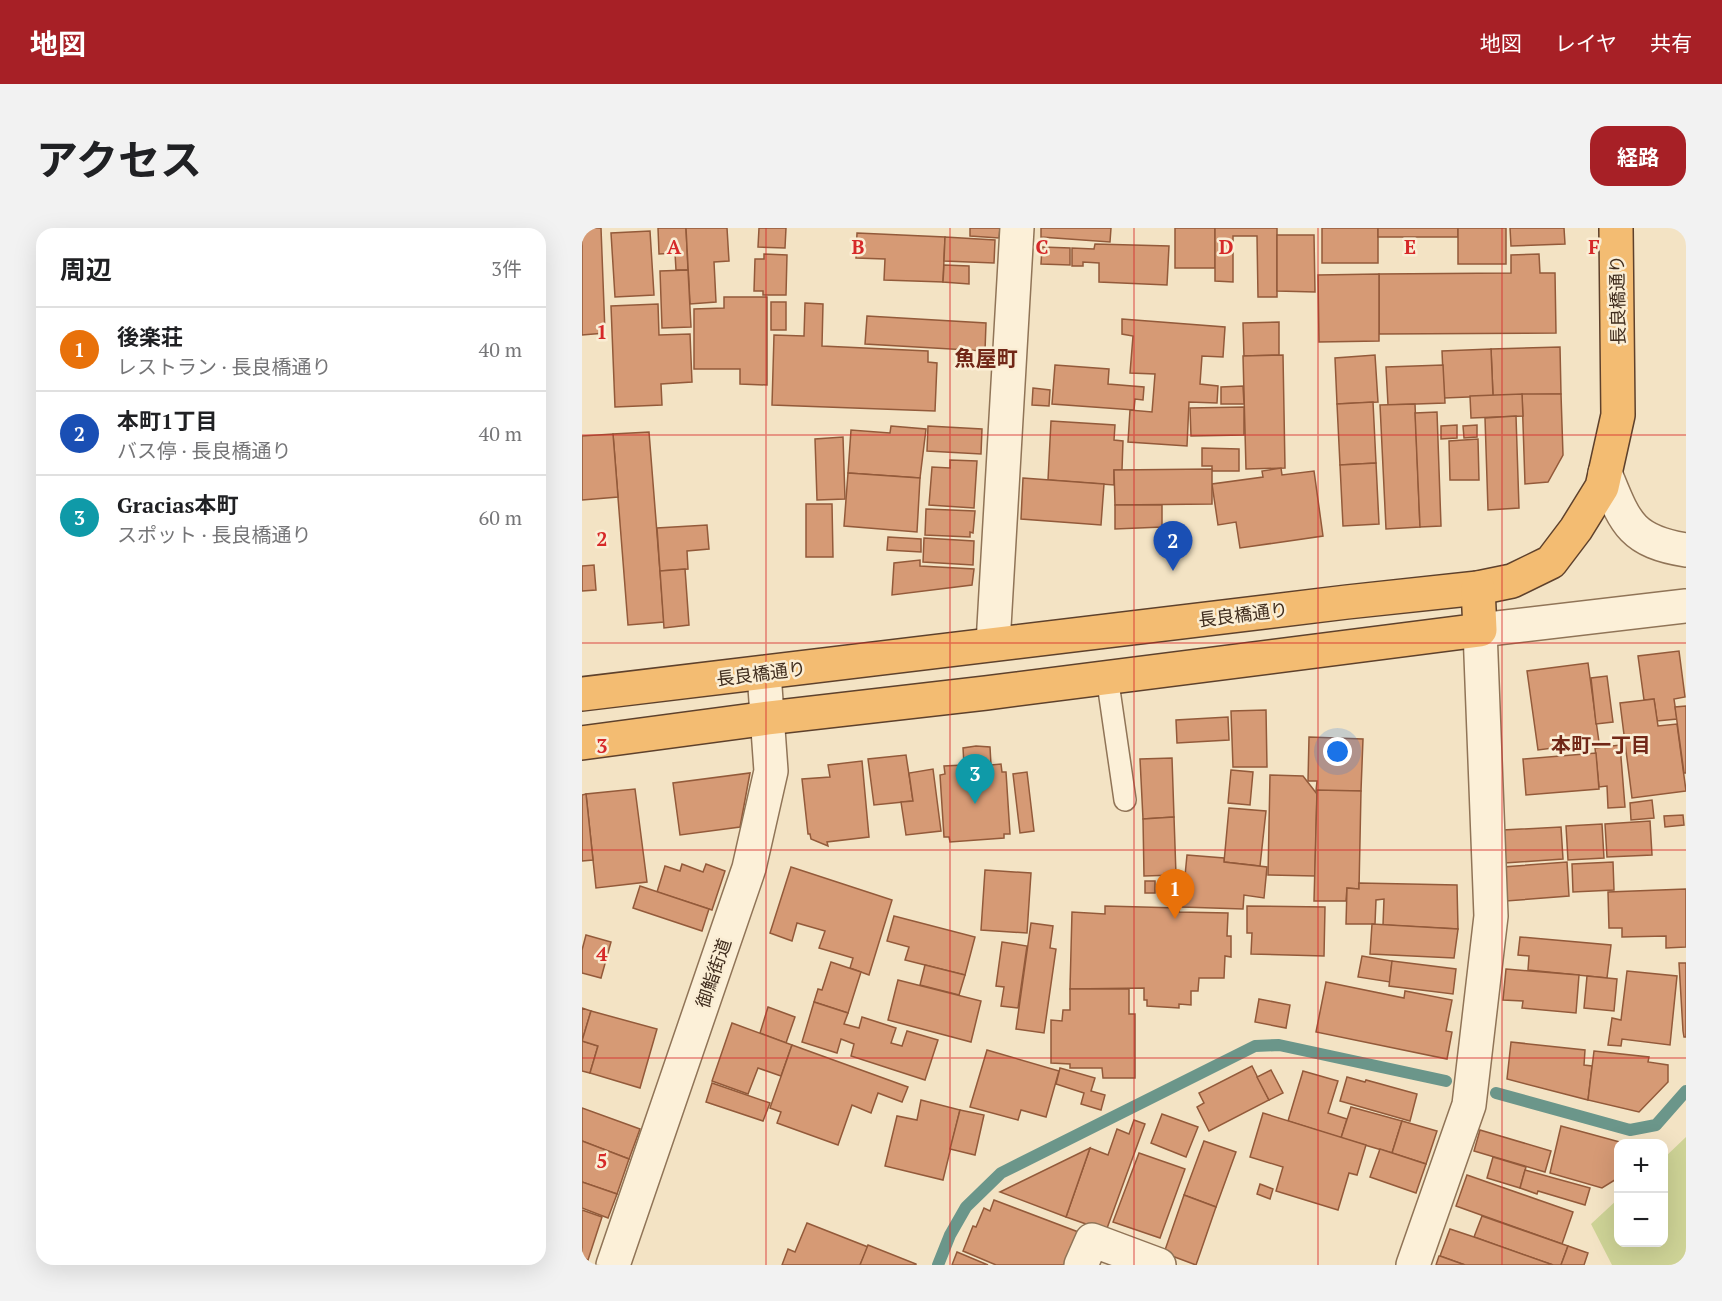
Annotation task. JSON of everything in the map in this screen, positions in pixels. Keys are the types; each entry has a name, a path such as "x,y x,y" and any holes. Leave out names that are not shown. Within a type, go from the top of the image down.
{"highway":[{"name":"長良橋通り","path":"582,694 1478,588 1512,581 1551,562 1576,529 1602,487 1618,416 1616,228"},
{"path":"582,743 768,717 986,693 1480,630 1478,588"}],"street":[{"path":"993,645 1017,228"},
{"path":"1605,473 1623,517 1636,531 1660,546 1686,550"},
{"path":"1413,1265 1469,1105 1491,916 1480,630 1686,606"},
{"name":"御鮨街道","path":"613,1265 749,867 771,771 764,673"},
{"path":"1081,1265 1092,1240 1159,1265"}],"lane":[{"path":"1107,676 1125,800"}],"green space":[{"path":"1686,1137 1686,1265 1612,1265 1591,1224 1614,1203 1614,1247 1668,1247 1668,1154"}],"building":[{"path":"582,228 601,228 605,333 582,335"},
{"path":"658,228 686,228 688,270 676,270 675,253 659,254"},
{"path":"686,228 727,228 729,261 714,262 716,302 690,304"},
{"path":"759,228 786,228 785,248 758,247"},
{"path":"970,228 1000,228 999,238 970,236"},
{"path":"1041,228 1111,228 1110,242 1041,237"},
{"path":"1175,228 1215,228 1215,268 1175,268"},
{"path":"1215,228 1277,228 1277,297 1258,297 1257,236 1233,236 1233,282 1215,281"},
{"path":"1322,228 1378,228 1378,263 1322,263"},
{"path":"1378,228 1458,228 1458,237 1378,237"},
{"path":"1458,228 1506,228 1506,264 1458,264"},
{"path":"1510,228 1564,228 1565,244 1511,246"},
{"path":"650,231 654,295 615,297 611,233"},
{"path":"857,233 945,237 943,282 884,280 885,259 856,258"},
{"path":"1277,235 1314,235 1315,292 1277,291"},
{"path":"945,237 995,240 994,263 944,261"},
{"path":"1095,244 1169,246 1167,285 1099,282 1099,263 1083,262 1083,266 1072,266 1072,248 1094,249"},
{"path":"1042,247 1070,248 1070,265 1041,264"},
{"path":"764,254 787,255 786,295 763,295 763,291 754,291 755,259 764,259"},
{"path":"1539,254 1540,273 1555,273 1556,333 1379,334 1379,274 1511,273 1511,255"},
{"path":"944,265 969,266 969,284 943,282"},
{"path":"688,270 691,327 662,328 660,271"},
{"path":"1379,274 1379,341 1319,342 1318,275"},
{"path":"724,297 767,297 767,385 740,384 740,369 694,369 694,309 724,308"},
{"path":"771,302 786,302 786,330 771,330"},
{"path":"805,303 823,304 822,346 928,351 928,362 937,363 935,411 772,405 774,335 804,336"},
{"path":"658,304 659,335 690,334 692,382 661,384 662,405 615,407 611,306"},
{"path":"867,316 986,323 985,351 865,344"},
{"path":"1122,319 1225,327 1223,357 1202,356 1200,384 1218,386 1217,403 1189,402 1187,446 1128,442 1130,410 1152,412 1155,374 1130,373 1133,336 1122,334"},
{"path":"1279,322 1279,355 1244,356 1243,323"},
{"path":"1560,347 1561,394 1493,396 1491,349"},
{"path":"1491,349 1493,396 1444,398 1442,351"},
{"path":"1283,355 1285,468 1246,469 1243,356"},
{"path":"1375,355 1378,402 1337,404 1335,358"},
{"path":"1055,365 1109,369 1108,384 1144,387 1143,400 1135,399 1134,410 1052,404"},
{"path":"1443,365 1445,403 1388,405 1386,367"},
{"path":"1243,386 1244,404 1221,404 1221,387"},
{"path":"1033,388 1050,390 1049,406 1032,405"},
{"path":"1522,394 1561,394 1563,455 1548,482 1525,484"},
{"path":"1522,394 1523,416 1471,418 1470,396"},
{"path":"1373,402 1376,463 1340,465 1337,404"},
{"path":"1415,404 1420,527 1386,529 1380,405"},
{"path":"1244,407 1244,435 1191,436 1190,408"},
{"path":"1437,412 1441,526 1420,527 1415,413"},
{"path":"1516,416 1519,508 1488,510 1485,418"},
{"path":"1051,421 1115,425 1114,440 1123,441 1122,470 1114,470 1114,485 1048,480"},
{"path":"1457,425 1457,438 1441,439 1441,426"},
{"path":"1477,425 1477,437 1464,438 1463,426"},
{"path":"891,426 926,429 920,478 848,473 851,430 890,433"},
{"path":"928,426 982,429 981,454 927,451"},
{"path":"649,432 664,622 628,625 613,434"},
{"path":"613,434 618,497 582,500 582,436"},
{"path":"843,437 845,499 817,500 815,439"},
{"path":"1478,439 1479,480 1450,480 1449,441"},
{"path":"1202,448 1239,449 1239,471 1212,471 1212,466 1202,466"},
{"path":"950,460 977,461 974,508 929,505 932,467 950,468"},
{"path":"1376,463 1379,524 1343,526 1340,465"},
{"path":"1281,468 1282,475 1314,471 1323,536 1240,548 1236,522 1218,525 1212,484 1263,477 1262,471"},
{"path":"1212,469 1212,504 1115,505 1114,470"},
{"path":"848,473 920,478 917,532 844,526"},
{"path":"1023,478 1104,484 1101,525 1021,519"},
{"path":"806,504 832,504 833,557 806,557"},
{"path":"1115,505 1162,505 1162,527 1115,529"},
{"path":"926,509 975,511 973,533 970,532 970,537 925,535"},
{"path":"707,525 709,549 687,551 688,569 660,571 657,528"},
{"path":"888,537 921,539 921,552 887,550"},
{"path":"924,538 974,541 973,565 923,562"},
{"path":"920,560 920,566 974,569 972,585 892,595 894,563"},
{"path":"594,565 596,590 582,591 582,566"},
{"path":"685,569 689,625 664,628 660,571"},
{"path":"1679,651 1685,697 1674,699 1677,719 1657,721 1654,699 1644,700 1638,656"},
{"path":"1588,663 1599,742 1538,750 1527,671"},
{"path":"1607,676 1613,722 1596,724 1591,678"},
{"path":"1654,699 1658,726 1677,724 1686,791 1632,798 1620,703"},
{"path":"1686,706 1686,773 1684,773 1675,707"},
{"path":"1266,710 1267,767 1233,767 1231,711"},
{"path":"1228,717 1229,740 1177,743 1176,720"},
{"path":"1309,737 1363,739 1361,791 1316,791 1317,781 1308,781"},
{"path":"1620,745 1625,807 1608,808 1607,786 1599,787 1595,748"},
{"path":"990,747 991,765 1001,764 1002,772 1006,772 1010,834 1004,834 1004,838 950,842 949,837 944,837 940,775 945,774 944,766 964,765 963,748"},
{"path":"1596,753 1599,789 1526,795 1523,759"},
{"path":"906,755 913,801 874,805 868,759"},
{"path":"1172,758 1174,817 1143,819 1140,759"},
{"path":"862,761 869,837 827,842 828,846 811,839 808,834 802,779 830,777 828,765"},
{"path":"933,769 941,831 906,835 901,802 913,801 909,773"},
{"path":"1231,770 1253,772 1250,805 1228,803"},
{"path":"1027,772 1034,831 1020,833 1013,774"},
{"path":"750,773 740,827 680,835 673,783"},
{"path":"1270,775 1303,776 1317,794 1315,876 1268,875"},
{"path":"635,789 647,882 596,888 586,794"},
{"path":"1317,790 1361,791 1359,889 1347,888 1346,901 1314,901"},
{"path":"586,794 593,860 582,861 582,795"},
{"path":"1652,800 1654,818 1631,820 1630,803"},
{"path":"1229,808 1266,811 1260,866 1224,862"},
{"path":"1683,815 1684,825 1665,827 1664,816"},
{"path":"1174,817 1176,875 1144,876 1143,819"},
{"path":"1650,821 1652,855 1607,857 1605,824"},
{"path":"1602,824 1604,858 1568,860 1566,826"},
{"path":"1561,827 1563,859 1505,863 1503,830"},
{"path":"1187,855 1224,858 1224,862 1267,867 1264,898 1244,895 1243,909 1182,907"},
{"path":"1567,862 1569,896 1506,901 1503,867"},
{"path":"1613,862 1614,890 1573,892 1572,864"},
{"path":"682,864 703,872 706,864 725,871 712,910 657,892 665,866 680,871"},
{"path":"791,867 892,900 869,975 850,968 853,958 819,948 825,931 797,923 792,941 770,933"},
{"path":"985,870 1031,873 1027,933 981,930"},
{"path":"1145,881 1155,881 1155,893 1145,893"},
{"path":"1359,883 1457,885 1458,929 1383,925 1384,899 1376,900 1375,924 1346,924 1347,888 1359,889"},
{"path":"640,886 709,909 702,931 633,908"},
{"path":"1686,889 1686,947 1666,948 1666,936 1622,937 1622,928 1609,928 1608,892"},
{"path":"1105,906 1179,908 1179,912 1228,913 1227,936 1231,936 1231,957 1225,956 1224,978 1199,978 1198,991 1191,991 1191,1005 1179,1004 1179,1008 1147,1006 1147,1000 1144,1000 1144,988 1070,989 1072,912 1105,914"},
{"path":"1247,906 1325,907 1324,956 1251,954 1252,933 1247,933"},
{"path":"894,916 975,937 965,975 905,960 909,947 887,941"},
{"path":"1031,923 1053,926 1050,948 1056,949 1044,1033 1016,1029"},
{"path":"1372,924 1458,929 1454,958 1370,954"},
{"path":"586,935 611,942 601,978 582,973 582,950"},
{"path":"1520,937 1611,945 1607,978 1528,970 1529,956 1518,955"},
{"path":"1002,942 1027,946 1018,1008 1001,1006 1004,987 996,986"},
{"path":"1362,956 1392,961 1390,982 1358,977"},
{"path":"1392,961 1456,969 1453,994 1389,986"},
{"path":"831,962 861,972 848,1013 814,1002 818,989 822,990"},
{"path":"1679,963 1686,963 1686,1037 1683,1031"},
{"path":"925,965 965,975 959,995 920,985"},
{"path":"1506,969 1579,975 1576,1013 1522,1008 1523,1001 1503,1000"},
{"path":"1627,971 1677,976 1670,1045 1622,1039 1621,1046 1608,1045 1612,1018 1621,1020"},
{"path":"1587,976 1617,979 1614,1011 1584,1008"},
{"path":"898,980 981,1001 971,1042 888,1020"},
{"path":"1326,982 1404,998 1405,991 1452,1000 1446,1031 1452,1032 1447,1059 1316,1032"},
{"path":"1070,989 1129,989 1129,1014 1135,1014 1135,1078 1103,1078 1102,1068 1070,1068 1070,1064 1051,1063 1051,1020 1062,1021 1063,1010 1070,1010"},
{"path":"1259,999 1290,1005 1286,1028 1255,1022"},
{"path":"814,1002 848,1013 844,1024 859,1028 862,1017 896,1028 891,1043 902,1046 907,1031 938,1040 925,1080 851,1056 854,1044 841,1039 837,1053 802,1042"},
{"path":"768,1007 795,1017 786,1043 760,1033"},
{"path":"582,1008 591,1011 582,1041"},
{"path":"591,1011 657,1029 640,1088 590,1073 598,1046 582,1041"},
{"path":"732,1023 792,1045 781,1076 758,1068 748,1094 712,1081"},
{"path":"582,1041 598,1046 590,1073 582,1071"},
{"path":"1511,1042 1585,1050 1584,1065 1592,1066 1588,1100 1507,1079"},
{"path":"792,1045 908,1087 902,1102 878,1093 871,1113 852,1105 838,1145 777,1123 781,1112 770,1108"},
{"path":"987,1050 1059,1071 1046,1117 1021,1110 1018,1120 970,1107"},
{"path":"1594,1051 1649,1057 1648,1062 1668,1065 1668,1082 1639,1112 1588,1100"},
{"path":"1252,1066 1269,1100 1209,1131 1197,1107 1204,1103 1199,1093"},
{"path":"1060,1068 1095,1078 1091,1091 1105,1095 1101,1110 1081,1104 1084,1093 1056,1084"},
{"path":"1271,1070 1283,1093 1269,1100 1257,1077"},
{"path":"1303,1071 1338,1081 1328,1113 1347,1119 1341,1138 1288,1121"},
{"path":"1347,1077 1417,1094 1410,1121 1340,1101"},
{"path":"712,1083 770,1103 763,1121 706,1102"},
{"path":"921,1100 960,1110 943,1180 885,1166 897,1116 917,1120"},
{"path":"1351,1107 1402,1121 1392,1153 1341,1138"},
{"path":"582,1108 640,1129 629,1159 582,1141"},
{"path":"960,1110 984,1115 975,1155 950,1149"},
{"path":"1263,1113 1366,1145 1357,1175 1349,1173 1338,1210 1276,1191 1283,1167 1250,1157"},
{"path":"1162,1114 1198,1127 1186,1157 1151,1143"},
{"path":"1134,1120 1145,1124 1106,1231 1066,1217 1090,1148 1108,1155 1117,1129 1129,1134"},
{"path":"1402,1121 1437,1131 1426,1164 1392,1153"},
{"path":"1561,1126 1614,1140 1614,1180 1602,1188 1550,1173"},
{"path":"1480,1130 1551,1151 1545,1172 1474,1151"},
{"path":"582,1141 629,1159 617,1194 582,1182"},
{"path":"1204,1141 1236,1152 1216,1207 1184,1195"},
{"path":"1090,1148 1066,1217 1000,1192"},
{"path":"1380,1149 1426,1164 1416,1193 1370,1177"},
{"path":"1139,1153 1185,1169 1160,1238 1113,1222"},
{"path":"1493,1157 1526,1167 1520,1188 1487,1178"},
{"path":"1525,1170 1590,1188 1585,1205 1520,1188"},
{"path":"1467,1175 1573,1212 1562,1244 1456,1206"},
{"path":"582,1182 617,1194 608,1218 582,1208"},
{"path":"1260,1184 1273,1189 1270,1199 1257,1194"},
{"path":"1184,1195 1216,1207 1196,1265 1164,1253"},
{"path":"994,1200 1081,1233 1067,1265 996,1265 963,1251 973,1226 976,1227 984,1208 990,1211"},
{"path":"582,1210 602,1217 588,1260 582,1258"},
{"path":"1482,1216 1568,1246 1561,1265 1553,1265 1474,1237"},
{"path":"807,1223 868,1247 860,1265 782,1265 788,1249 795,1252"},
{"path":"1450,1229 1553,1265 1465,1265 1440,1256"},
{"path":"868,1245 916,1264 916,1265 860,1265"},
{"path":"1568,1246 1588,1253 1584,1265 1561,1265"},
{"path":"957,1252 988,1265 952,1265"},
{"path":"1440,1256 1465,1265 1436,1265"}],"waterway":[{"path":"938,1265 950,1235 966,1207 1001,1173 1255,1046 1279,1045 1446,1081"},
{"path":"1496,1093 1630,1130 1656,1125 1686,1091"}],"place":[{"name":"本町1丁目","path":"1173,571"},
{"name":"Gracias本町","path":"975,804"},
{"name":"後楽荘","path":"1175,919"}],"district":[{"name":"魚屋町","path":"986,358"},
{"name":"本町一丁目","path":"1601,744"}]}
